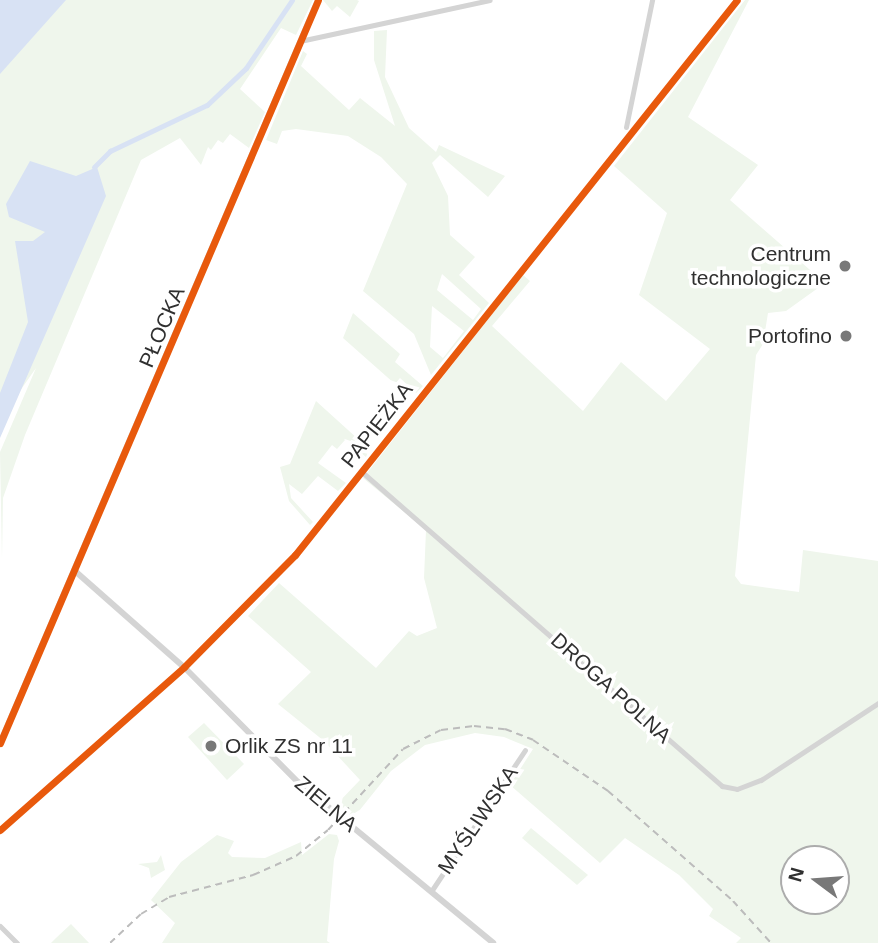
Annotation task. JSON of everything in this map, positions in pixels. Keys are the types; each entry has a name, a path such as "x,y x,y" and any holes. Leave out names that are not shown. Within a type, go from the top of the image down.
{"street":[{"name":"PŁOCKA","path":"0,743 318,0"},
{"path":"300,41 490,0"},
{"path":"626,127 652,0"},
{"name":"PAPIEŻKA","path":"0,830 42,797 184,667 268,584 362,472 737,0"},
{"name":"DROGA POLNA","path":"362,472 722,786 737,789 761,780 878,703"},
{"name":"ZIELNA","path":"75,571 184,667 299,782 493,943"},
{"name":"MYŚLIWSKA","path":"432,890 525,750"},
{"path":"0,926 17,943"}],"shaded area":[{"path":"0,0 313,0 296,35 281,28 240,89 265,112 249,148 230,134 223,143 218,140 211,150 208,147 201,165 180,138 141,160 25,435 3,498 2,560 0,452 36,368 15,398 0,433"},
{"path":"323,0 359,1 350,17 337,6 332,11"},
{"path":"745,0 749,0 688,117 758,165 730,200 825,283 786,311 768,313 763,344 756,355 735,576 741,584 799,592 803,550 878,561 878,943 736,943 741,938 709,916 713,909 679,875 625,838 600,863 510,785 533,749 504,737 475,733 425,745 391,771 351,821 335,806 360,780 324,741 278,704 311,672 248,616 279,583 376,668 409,631 417,636 437,628 424,578 426,530 363,478 523,275 530,281 492,326 583,411 621,362 666,401 710,349 639,295 667,213 614,166"},
{"path":"387,30 385,77 409,128 436,152 439,145 505,176 488,197 440,155 432,163 448,196 450,235 475,257 459,275 489,303 431,375 414,334 363,291 407,184 381,157 348,136 296,129 282,131 277,144 266,140 303,51 307,54 301,66 349,110 360,98 395,126 374,60 374,31","holes":["442,274 481,309 473,320 437,290","432,306 464,331 443,358 430,347"]},
{"path":"353,313 400,354 395,362 423,386 416,393 400,378 395,384 343,338"},
{"path":"316,401 369,449 366,457 345,440 337,449 332,445 318,463 346,483 338,491 318,476 302,494 289,484 291,498 313,522 310,525 289,501 280,467 290,464"},
{"name":"Orlik ZS nr 11","path":"204,723 244,764 227,780 188,737"},
{"path":"531,828 588,875 577,885 522,838"},
{"path":"329,834 337,835 339,841 334,859 327,941 330,943 162,943 175,923 151,900 181,862 217,835 234,841 228,853 232,857 265,858 301,842 302,855"},
{"path":"161,855 165,870 151,878 149,868 138,864 157,862"},
{"path":"71,924 89,943 51,943 56,938"}],"water":[{"path":"0,0 66,0 0,74"},
{"path":"30,161 76,176 97,167 106,196 0,438 0,393 28,322 15,241 33,241 45,232 9,217 6,204"}],"waterway":[{"path":"94,167 110,151 207,105 246,68 292,0"}],"railway":[{"path":"110,943 141,914 169,897 253,875 296,856 328,830 403,749 441,730 474,726 505,729 533,740 608,791 733,901 771,943"}],"cycle path":[{"path":"0,743 318,0"},
{"path":"0,830 184,667 295,555 737,0"}],"place":[{"name":"Centrum technologiczne","path":"845,266"},
{"name":"Portofino","path":"846,336"},
{"name":"Orlik ZS nr 11","path":"211,746"}]}
